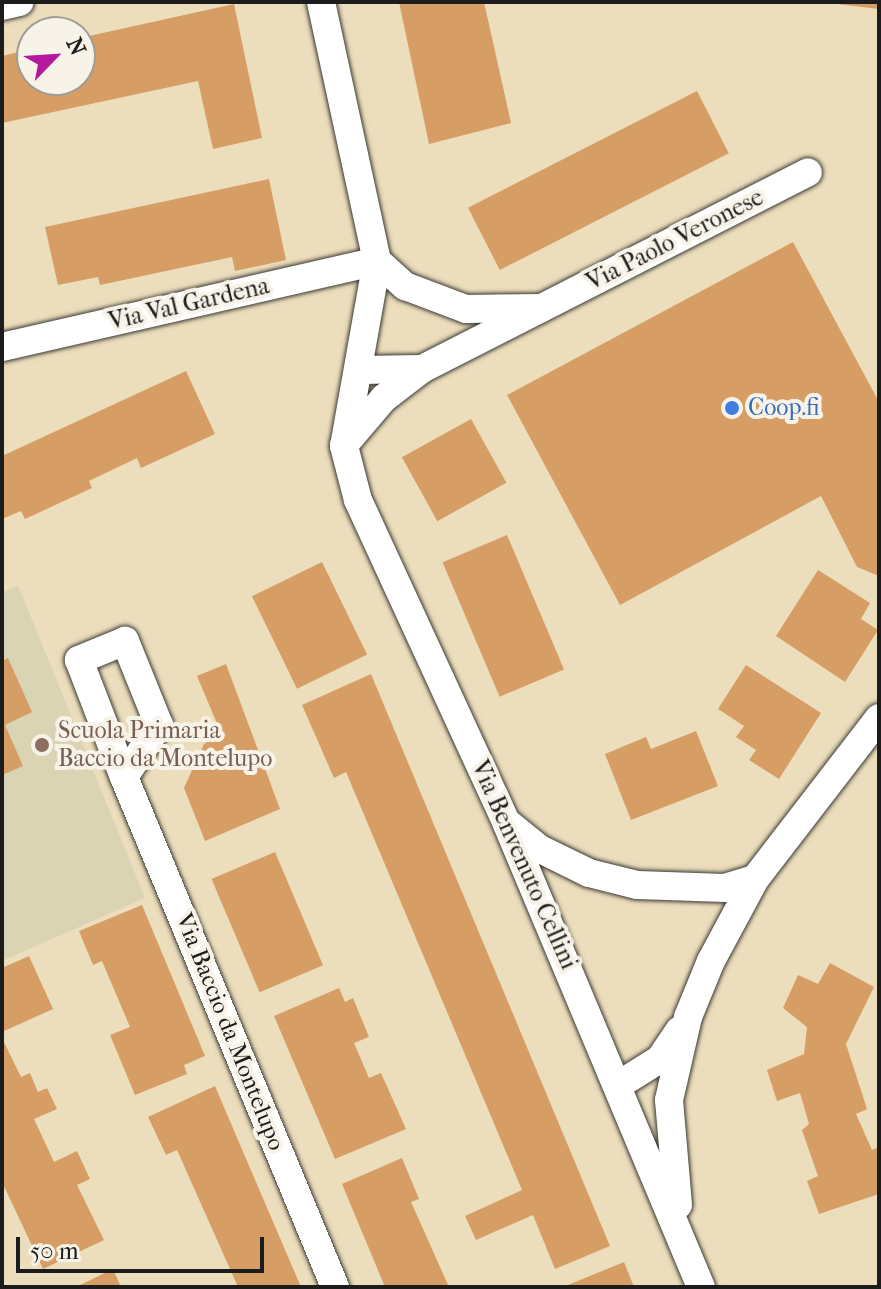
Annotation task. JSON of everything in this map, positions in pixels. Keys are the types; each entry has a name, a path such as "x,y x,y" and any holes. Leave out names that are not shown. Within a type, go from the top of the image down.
{"street":[{"path":"2,6 20,2"},
{"path":"321,2 377,261 344,446"},
{"name":"Via Paolo Veronese","path":"344,446 384,398 422,369 808,172"},
{"name":"Via Paolo Veronese","path":"377,261 405,286 466,309 541,308"},
{"name":"Via Val Gardena","path":"2,347 377,261"},
{"name":"Via Paolo Veronese","path":"358,370 422,369"},
{"name":"Via Benvenuto Cellini","path":"344,446 358,500 506,822 620,1084 701,1287"},
{"path":"620,1084 660,1059 688,1017 755,879 879,718"},
{"name":"Via Baccio da Montelupo","path":"124,777 335,1287"},
{"path":"506,822 538,848 576,866 637,885 725,888 755,879"},
{"path":"680,1233 669,1100 688,1017"}],"shaded area":[{"name":"Scuola Primaria Baccio da Montelupo","path":"18,585 145,898 2,961 2,593"}],"building":[{"path":"399,2 484,2 511,123 429,144"},
{"path":"837,2 879,2 879,9 837,4"},
{"path":"234,4 262,138 213,149 198,81 2,123 2,56 16,53 16,96 96,96 96,34"},
{"path":"697,91 729,153 500,270 468,208"},
{"path":"269,179 286,260 235,271 232,257 100,285 98,277 58,285 45,227"},
{"path":"793,242 879,402 879,576 857,567 821,496 620,605 507,395"},
{"path":"186,371 215,434 141,468 137,458 89,481 92,488 25,519 21,511 2,519 2,456"},
{"path":"471,419 506,483 437,521 402,457"},
{"path":"507,535 564,669 500,697 443,562"},
{"path":"322,562 367,655 297,689 252,596"},
{"path":"818,570 870,603 861,619 878,630 845,682 776,636"},
{"name":"Scuola Primaria Baccio da Montelupo","path":"8,658 32,712 5,725 23,766 2,775 2,661"},
{"path":"226,664 280,809 205,841 184,788 204,744 221,733 197,676"},
{"path":"746,665 821,713 779,779 749,760 756,750 736,737 744,726 718,709"},
{"path":"371,674 610,1246 555,1269 533,1215 476,1240 465,1216 522,1190 346,772 334,778 302,705"},
{"path":"696,731 718,786 631,820 605,754 646,737 651,749"},
{"path":"275,852 323,965 260,992 211,879"},
{"path":"142,905 205,1056 184,1065 187,1074 135,1095 110,1035 130,1027 102,961 93,965 79,931"},
{"path":"29,956 53,1009 2,1032 2,968"},
{"path":"830,963 874,987 846,1044 867,1109 856,1114 872,1150 879,1147 879,1194 819,1214 807,1181 818,1176 802,1130 809,1124 800,1093 777,1101 767,1070 804,1054 807,1027 783,1008 798,975 818,984"},
{"path":"339,988 345,1002 353,998 369,1037 354,1043 369,1078 381,1073 406,1129 335,1159 274,1016"},
{"path":"2,1038 21,1077 30,1073 38,1092 47,1088 57,1109 34,1119 54,1162 77,1151 90,1179 77,1185 104,1240 43,1269 2,1182"},
{"path":"215,1086 301,1287 238,1287 177,1150 166,1155 148,1117"},
{"path":"402,1158 419,1199 411,1202 449,1287 385,1287 342,1184"},
{"path":"624,1262 634,1287 563,1287"},
{"path":"113,1269 121,1287 76,1287"}],"place":[{"name":"Coop.fi","path":"732,408"},
{"name":"Scuola Primaria Baccio da Montelupo","path":"42,745"}]}
